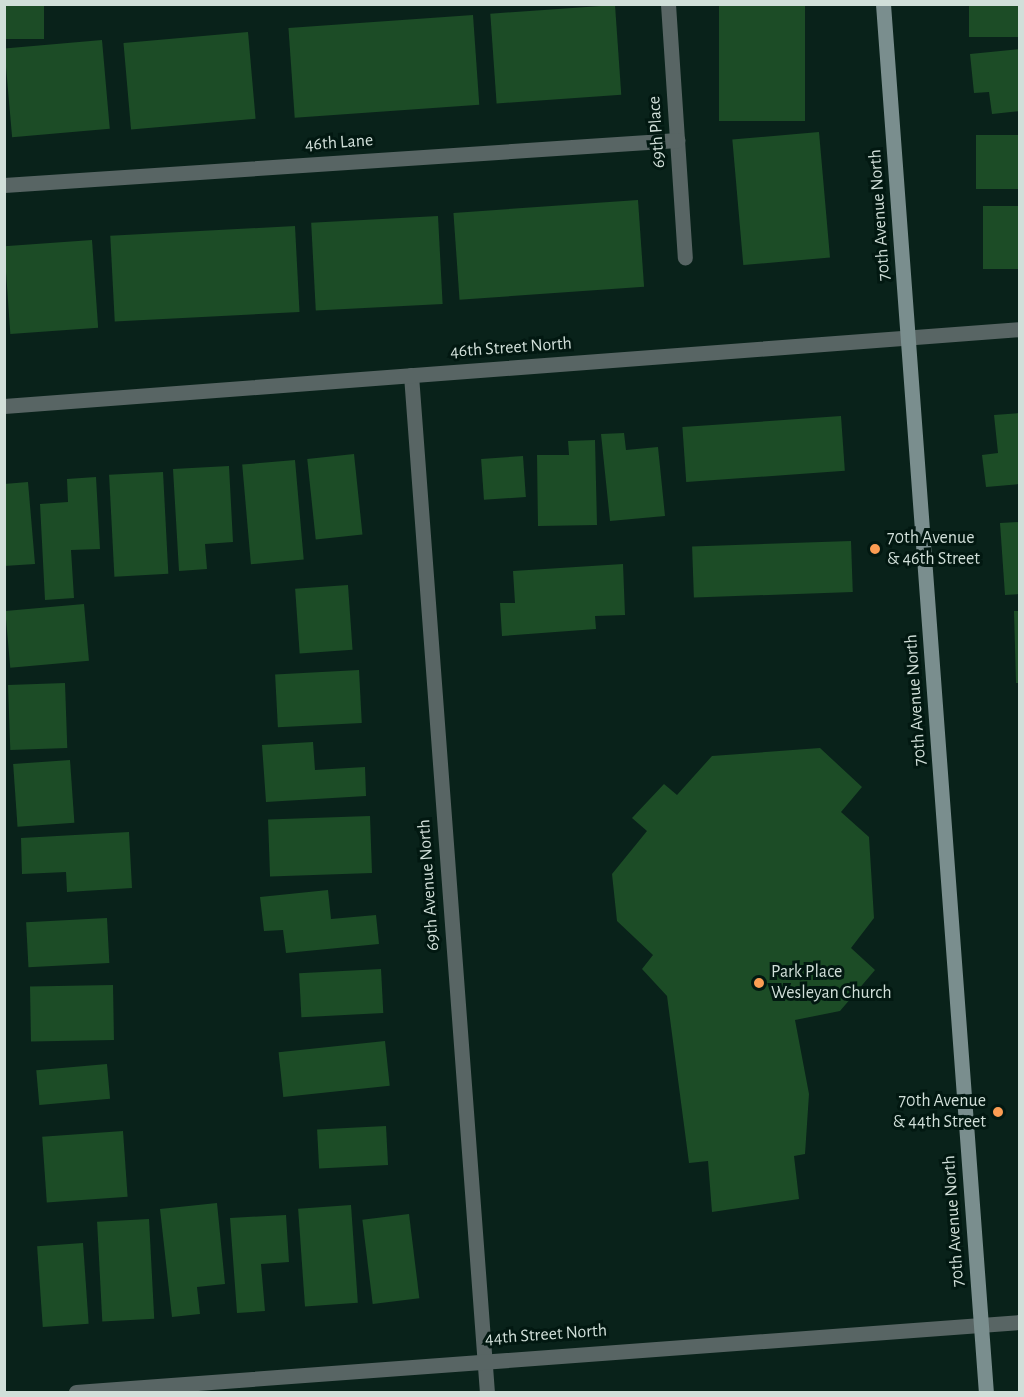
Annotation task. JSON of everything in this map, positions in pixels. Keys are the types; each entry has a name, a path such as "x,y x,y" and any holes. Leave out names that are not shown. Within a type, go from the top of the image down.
{"street":[{"name":"69th Place","path":"668,4 685,257"},
{"name":"70th Avenue North","path":"883,4 986,1392"},
{"name":"46th Lane","path":"4,185 677,140"},
{"name":"46th Street North","path":"4,406 1020,329"},
{"name":"69th Avenue North","path":"411,375 487,1392"},
{"name":"44th Street North","path":"76,1392 484,1358 1020,1322"}],"building":[{"path":"719,4 805,4 805,121 719,121"},
{"path":"969,4 1020,4 1020,37 969,37"},
{"path":"4,5 44,5 44,39 4,39"},
{"path":"615,5 621,95 497,104 490,14"},
{"path":"473,15 479,105 295,118 288,28"},
{"path":"248,32 256,119 131,130 123,43"},
{"path":"102,40 110,129 12,137 4,49"},
{"path":"1020,49 1020,111 992,114 989,92 974,93 970,54"},
{"path":"819,132 830,258 743,265 732,140"},
{"path":"976,135 1020,135 1020,189 976,189"},
{"path":"638,200 644,287 460,300 453,213"},
{"path":"983,206 1020,206 1020,269 983,269"},
{"path":"438,216 443,304 316,311 311,223"},
{"path":"295,226 300,312 115,322 110,236"},
{"path":"92,240 98,328 10,334 4,246"},
{"path":"1020,413 1020,484 986,487 982,455 998,453 994,415"},
{"path":"841,416 845,471 686,482 682,427"},
{"path":"624,433 626,450 658,447 665,516 610,521 601,434"},
{"path":"595,440 597,525 538,526 537,455 569,455 568,441"},
{"path":"354,454 362,535 316,539 307,459"},
{"path":"523,456 526,497 484,500 481,459"},
{"path":"295,460 304,560 251,564 242,465"},
{"path":"229,466 233,542 205,544 207,569 179,571 173,469"},
{"path":"163,472 168,574 114,577 109,475"},
{"path":"96,477 100,549 71,550 74,598 45,600 40,504 68,502 67,479"},
{"path":"28,482 35,564 4,566 4,484"},
{"path":"1020,522 1020,594 1005,595 1000,523"},
{"path":"851,541 853,592 694,598 692,547"},
{"path":"623,564 625,615 595,616 596,629 502,636 500,603 515,603 513,571"},
{"path":"348,585 353,650 300,654 295,589"},
{"path":"84,604 89,661 10,668 5,611"},
{"path":"1014,611 1020,611 1020,683 1016,683"},
{"path":"359,670 362,723 278,727 275,674"},
{"path":"65,683 67,748 10,750 8,685"},
{"path":"313,742 315,770 365,767 366,796 266,802 262,745"},
{"name":"Park Place Wesleyan Church","path":"820,748 862,787 841,812 869,837 874,918 851,948 875,970 840,1011 795,1020 809,1094 805,1154 794,1156 799,1199 712,1212 708,1161 689,1163 667,996 642,969 653,955 617,921 612,874 647,831 632,818 664,784 677,795 712,756"},
{"path":"70,760 74,823 18,827 13,764"},
{"path":"370,816 372,873 270,877 268,820"},
{"path":"129,832 132,888 67,892 66,872 22,874 21,838"},
{"path":"328,890 331,919 376,915 379,944 286,953 283,930 264,931 260,897"},
{"path":"107,918 109,963 28,967 26,922"},
{"path":"381,969 383,1013 301,1017 299,973"},
{"path":"113,985 114,1040 31,1041 30,986"},
{"path":"385,1041 390,1086 283,1097 279,1052"},
{"path":"107,1064 110,1099 39,1105 36,1070"},
{"path":"386,1126 388,1165 319,1169 317,1130"},
{"path":"123,1131 128,1197 47,1202 42,1137"},
{"path":"217,1203 225,1284 197,1287 200,1314 172,1317 160,1209"},
{"path":"351,1205 358,1303 305,1306 298,1209"},
{"path":"409,1214 419,1298 373,1304 362,1220"},
{"path":"286,1215 289,1262 261,1264 265,1311 237,1313 230,1218"},
{"path":"149,1219 154,1319 102,1322 97,1222"},
{"path":"83,1243 89,1324 43,1327 37,1246"}],"place":[{"name":"70th Avenue & 46th Street","path":"875,549"},
{"name":"Park Place Wesleyan Church","path":"759,983"},
{"name":"70th Avenue & 44th Street","path":"998,1112"}]}
